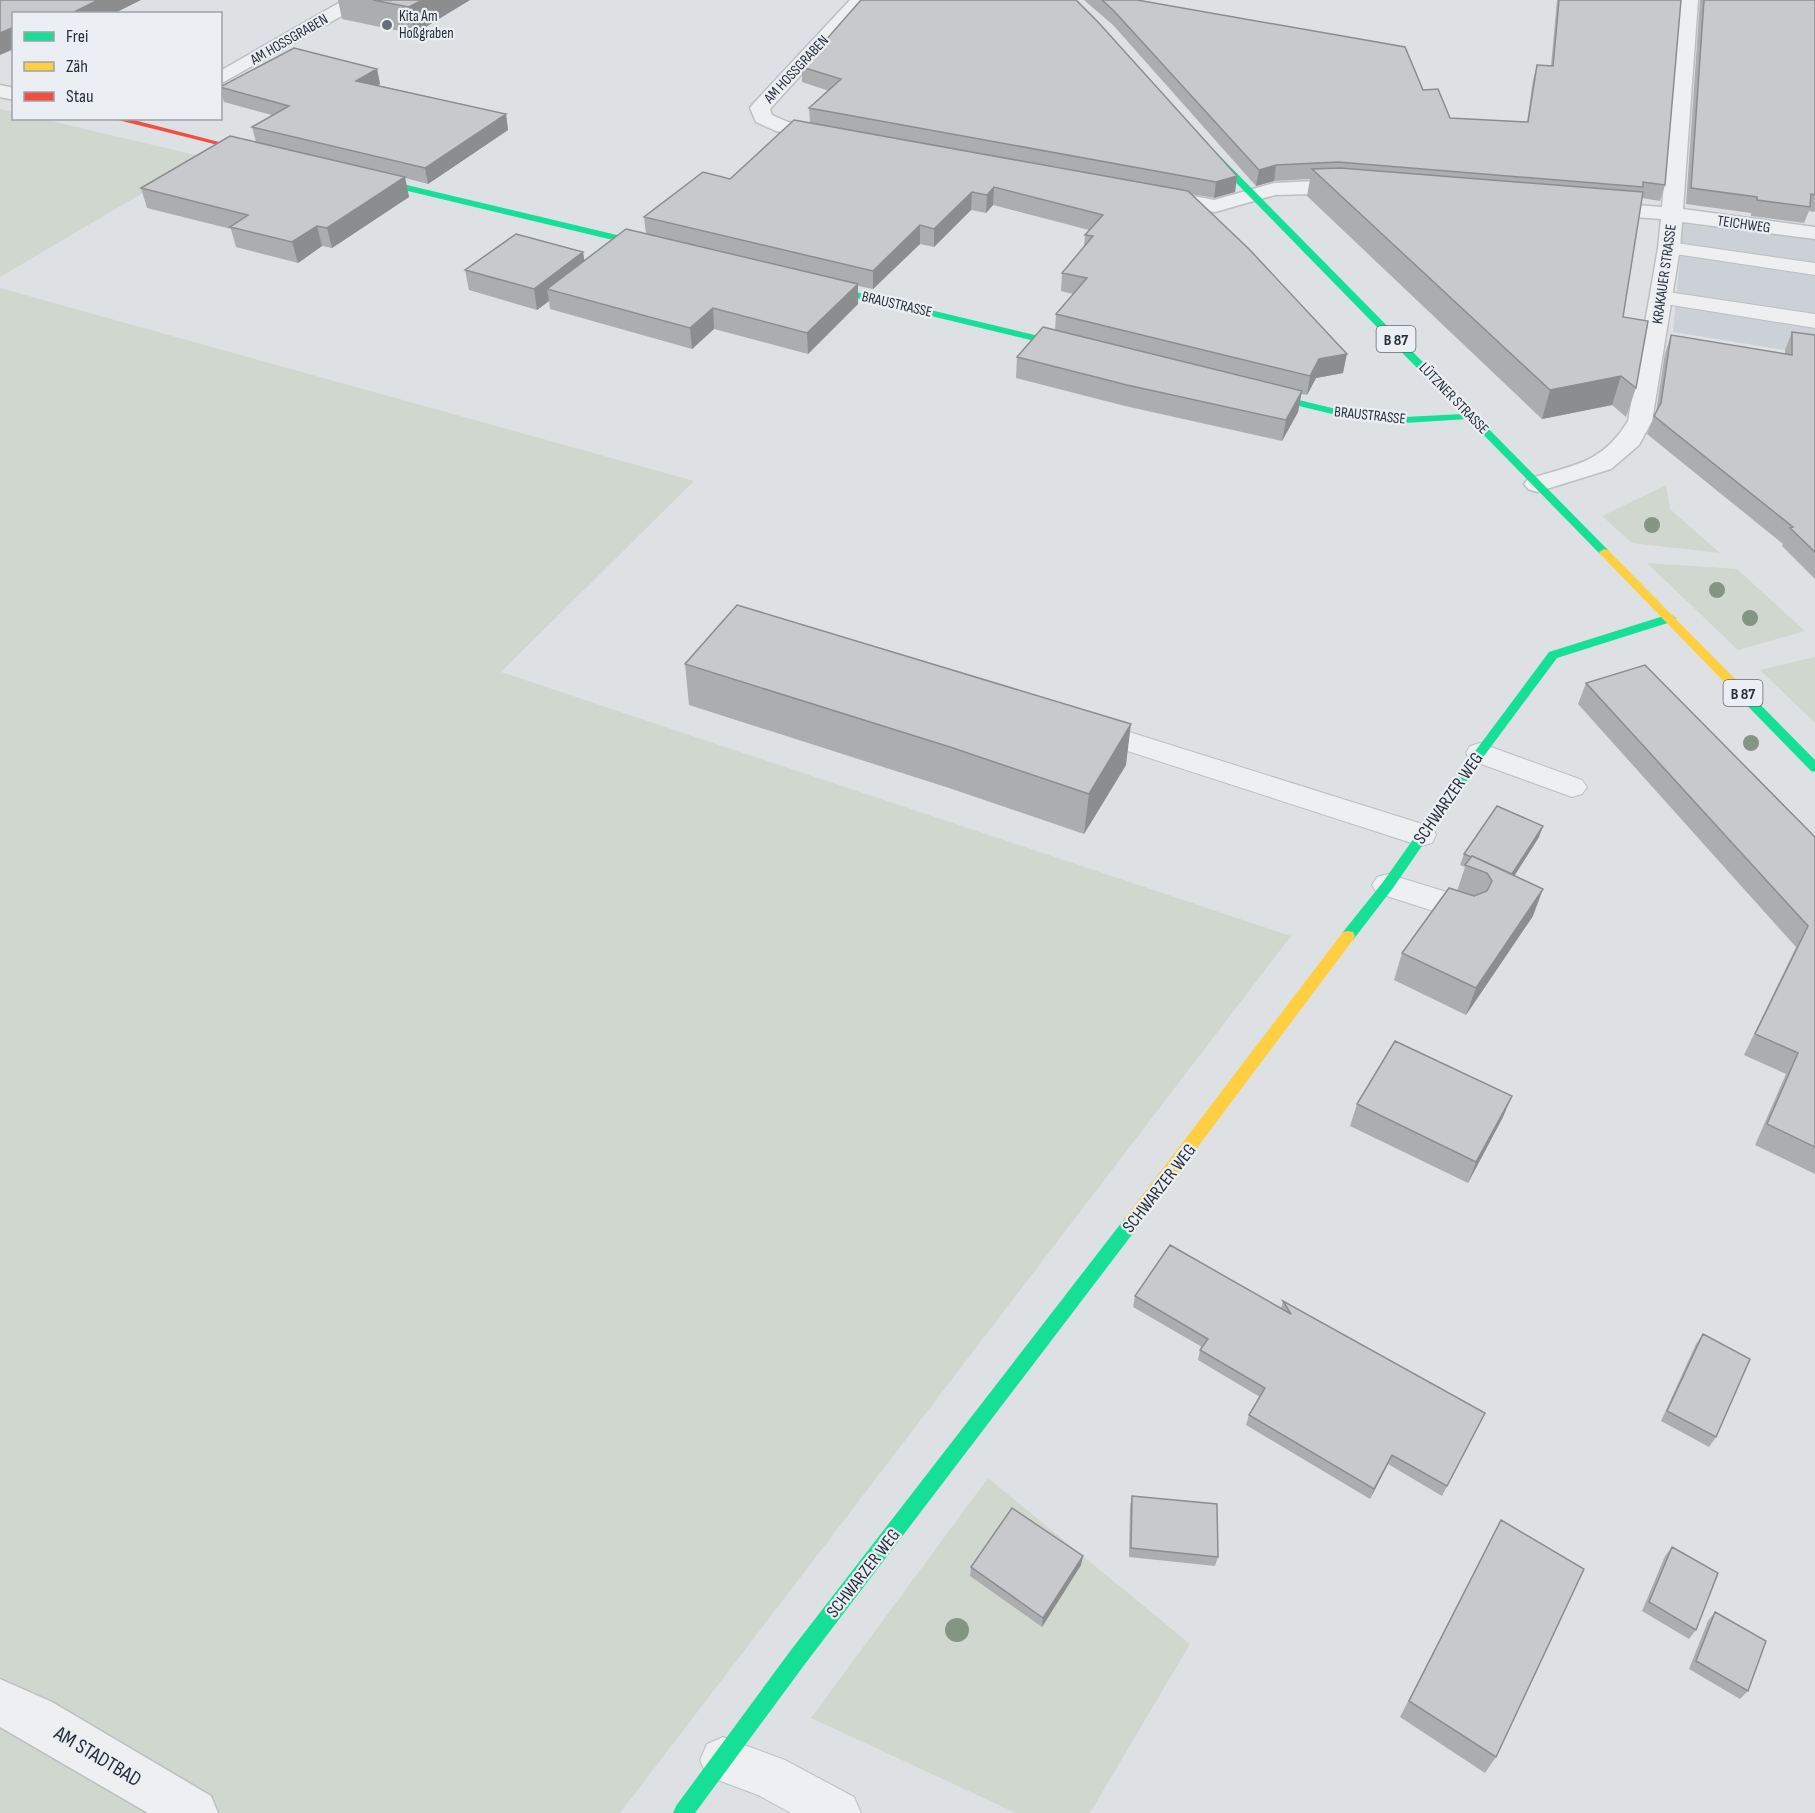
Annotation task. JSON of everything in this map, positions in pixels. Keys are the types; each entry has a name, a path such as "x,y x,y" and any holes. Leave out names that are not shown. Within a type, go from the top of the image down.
{"street":[{"name":"AM HOSSGRABEN","path":"222,78 357,0"},
{"name":"AM HOSSGRABEN","path":"853,140 783,127 763,118 760,108 860,0"},
{"name":"KRAKAUER STRASSE","path":"1537,484 1602,464 1626,445 1640,422 1669,248 1689,0"},
{"path":"130,120 146,122 279,158"},
{"name":"LÜTZNER STRASSE","path":"1199,138 1252,196 1670,618 1815,768"},
{"path":"349,174 674,251"},
{"path":"1134,191 1215,206 1274,189 1335,186 1370,189"},
{"name":"TEICHWEG","path":"1579,206 1672,214 1815,233"},
{"name":"BRAUSTRASSE","path":"801,282 1090,351"},
{"name":"BRAUSTRASSE","path":"1240,388 1332,411 1405,420 1471,416"},
{"name":"SCHWARZER WEG","path":"683,1813 798,1657 1203,1130 1305,990 1388,885 1480,753 1553,656 1670,618"},
{"name":"AM STADTBAD","path":"0,1702 35,1719 195,1813"}],"lane":[{"path":"1669,248 1815,269"},
{"path":"1661,297 1815,321"},
{"path":"1060,719 1421,835"},
{"path":"1480,753 1572,787"},
{"path":"1388,885 1465,909"},
{"path":"723,1760 769,1776 838,1813"}],"shaded area":[{"path":"0,109 12,112 12,120 46,120 204,157 0,277"},
{"path":"1683,224 1815,240 1815,355 1673,332"},
{"path":"0,288 694,481 501,672 1291,936 620,1813 0,1813"},
{"path":"1666,485 1670,509 1720,553 1632,543 1602,516"},
{"path":"1647,563 1737,569 1805,631 1738,650"},
{"path":"1815,657 1815,723 1760,670"},
{"path":"988,1478 1190,1644 1090,1813 1016,1813 811,1718"}],"building":[{"path":"0,0 98,0 74,12 12,12 12,28 0,33"},
{"path":"373,0 422,0 409,7"},
{"path":"861,0 1076,0 1237,176 1216,182 809,108 841,79 802,67"},
{"path":"1102,0 1137,0 1405,47 1423,90 1438,89 1450,118 1528,122 1537,65 1553,66 1559,0 1681,0 1665,185 1643,182 1643,187 1338,162 1276,165 1259,170"},
{"path":"1704,0 1815,0 1815,195 1811,194 1810,207 1691,188"},
{"path":"294,48 377,69 356,81 506,114 425,168 252,127 289,106 222,86"},
{"path":"794,120 1188,191 1249,249 1347,354 1319,359 1310,376 1056,314 1087,278 1062,273 1093,236 1085,235 1103,215 994,187 987,195 972,192 934,229 920,225 873,271 644,217 703,172 730,179"},
{"path":"230,136 405,177 327,228 317,226 292,242 230,227 248,215 141,188"},
{"path":"1340,168 1643,192 1623,317 1648,321 1636,388 1621,376 1550,390 1312,169"},
{"path":"626,229 858,284 807,333 713,308 690,328 547,289"},
{"path":"516,234 583,252 534,289 465,270"},
{"path":"1043,327 1302,391 1286,420 1127,385 1017,357"},
{"path":"1792,332 1815,335 1815,552 1790,528 1793,527 1654,416 1661,403 1671,335 1792,355"},
{"path":"737,605 1131,724 1089,794 950,747 685,664"},
{"path":"1645,665 1815,837 1815,1147 1767,1124 1798,1053 1755,1034 1808,926 1586,683"},
{"path":"1497,806 1543,826 1512,874 1464,854"},
{"path":"1472,856 1543,889 1476,988 1402,953 1449,888 1474,896 1487,891 1492,881 1487,873 1465,865"},
{"path":"1395,1041 1512,1096 1476,1162 1357,1104"},
{"path":"1170,1245 1291,1314 1283,1301 1485,1413 1447,1486 1392,1455 1374,1489 1249,1415 1265,1388 1200,1350 1208,1339 1135,1296"},
{"path":"1703,1334 1750,1359 1716,1437 1667,1411"},
{"path":"1132,1496 1217,1504 1218,1557 1131,1548"},
{"path":"1012,1508 1083,1556 1043,1618 971,1567"},
{"path":"1501,1520 1584,1569 1496,1757 1409,1701"},
{"path":"1672,1547 1718,1573 1696,1630 1649,1602"},
{"path":"1715,1612 1766,1641 1748,1691 1696,1661"}],"traffic: fast":[{"path":"1205,146 1604,552"},
{"path":"365,178 659,248"},
{"path":"814,285 1076,348"},
{"path":"1257,393 1332,411 1405,420 1471,416"},
{"path":"1348,936 1388,885 1480,753 1553,655 1670,618"},
{"path":"1730,681 1815,768"},
{"path":"683,1813 798,1657 1131,1223"}],"traffic: slow":[{"path":"1604,552 1730,681"},
{"path":"1131,1223 1348,936"}],"traffic: jam":[{"path":"122,120 262,154"}],"place":[{"name":"Kita Am Hoßgraben","path":"387,25"}]}
